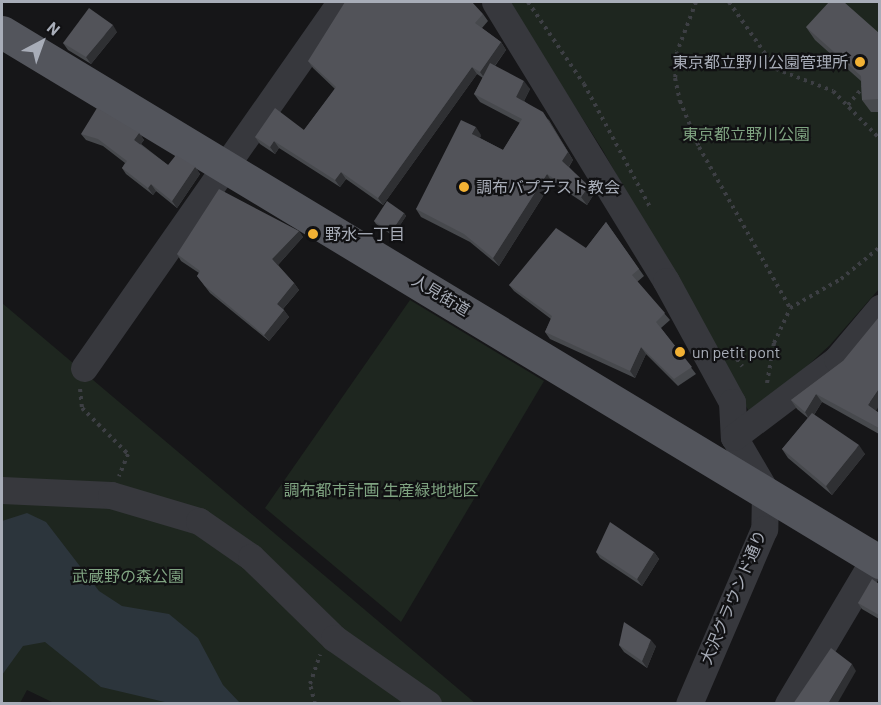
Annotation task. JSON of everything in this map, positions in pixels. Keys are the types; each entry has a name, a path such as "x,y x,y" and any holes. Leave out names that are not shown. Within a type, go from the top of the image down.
{"main road":[{"name":"人見街道","path":"2,32 765,490 877,560"}],"street":[{"path":"84,368 223,166 340,2"},
{"path":"495,2 627,212 699,341 732,402 734,437 765,490"},
{"path":"734,437 837,359 879,308"},
{"path":"4,488 111,495 174,510 219,533 334,638 428,704"},
{"name":"大沢グラウンド通り","path":"689,704 764,529 765,490"},
{"path":"788,704 877,560"}],"path":[{"path":"528,2 584,84 653,213"},
{"path":"696,2 677,52 675,78 680,101 699,147 790,308"},
{"path":"729,2 738,22 776,69 833,91 879,139"},
{"path":"848,105 865,84"},
{"path":"763,388 790,308 842,279 879,247"},
{"path":"731,352 742,366"},
{"path":"84,368 82,408 128,454 111,495"},
{"path":"315,704 310,684 314,667 334,638"}],"green space":[{"name":"東京都立野川公園","path":"508,2 879,2 879,289 830,345 752,417 602,149"},
{"name":"調布都市計画 生産緑地地区","path":"410,300 544,381 401,622 265,508"},
{"name":"武蔵野の森公園","path":"2,303 475,703 56,704 27,690 20,703 2,703"}],"shaded area":[{"path":"27,513 46,522 99,591 122,606 169,614 198,638 223,685 240,703 169,703 101,687 45,642 23,646 2,675 2,521"}],"building":[{"path":"345,2 472,2 483,14 475,23 501,42 480,72 472,67 378,198 341,172 335,180 274,141 270,147 255,137 275,108 304,130 336,87 308,61"},
{"name":"東京都立野川公園管理所","path":"829,2 844,2 879,33 879,99 862,100 861,76 806,27"},
{"path":"89,8 113,25 86,57 63,43"},
{"path":"490,63 524,81 516,97 543,112 568,152 562,161 589,186 581,197 547,174 493,258 464,234 416,209 461,120 476,127 472,134 503,150 522,119 474,94"},
{"path":"97,108 139,133 134,140 168,165 176,155 195,167 172,201 151,184 148,188 122,168 127,161 98,139 81,134"},
{"path":"219,189 299,231 272,259 294,283 277,304 284,310 264,335 205,286 197,276 200,271 177,254"},
{"path":"387,201 404,213 391,232 374,221"},
{"path":"606,222 639,269 632,275 665,313 656,322 692,367 674,379 641,347 630,371 545,332 552,316 509,285 556,228 586,248"},
{"path":"879,317 879,389 868,405 879,413 879,428 816,394 805,412 791,400 843,361"},
{"path":"812,413 859,445 826,486 782,449"},
{"path":"610,522 654,552 637,579 596,552"},
{"path":"872,579 879,584 879,615 858,603"},
{"path":"624,622 651,640 642,661 619,645"},
{"path":"831,648 852,664 828,704 793,704"}],"place":[{"name":"東京都立野川公園管理所","path":"860,62"},
{"name":"調布バプテスト教会","path":"464,187"},
{"name":"野水一丁目","path":"313,234"},
{"name":"un petit pont","path":"680,352"}]}
